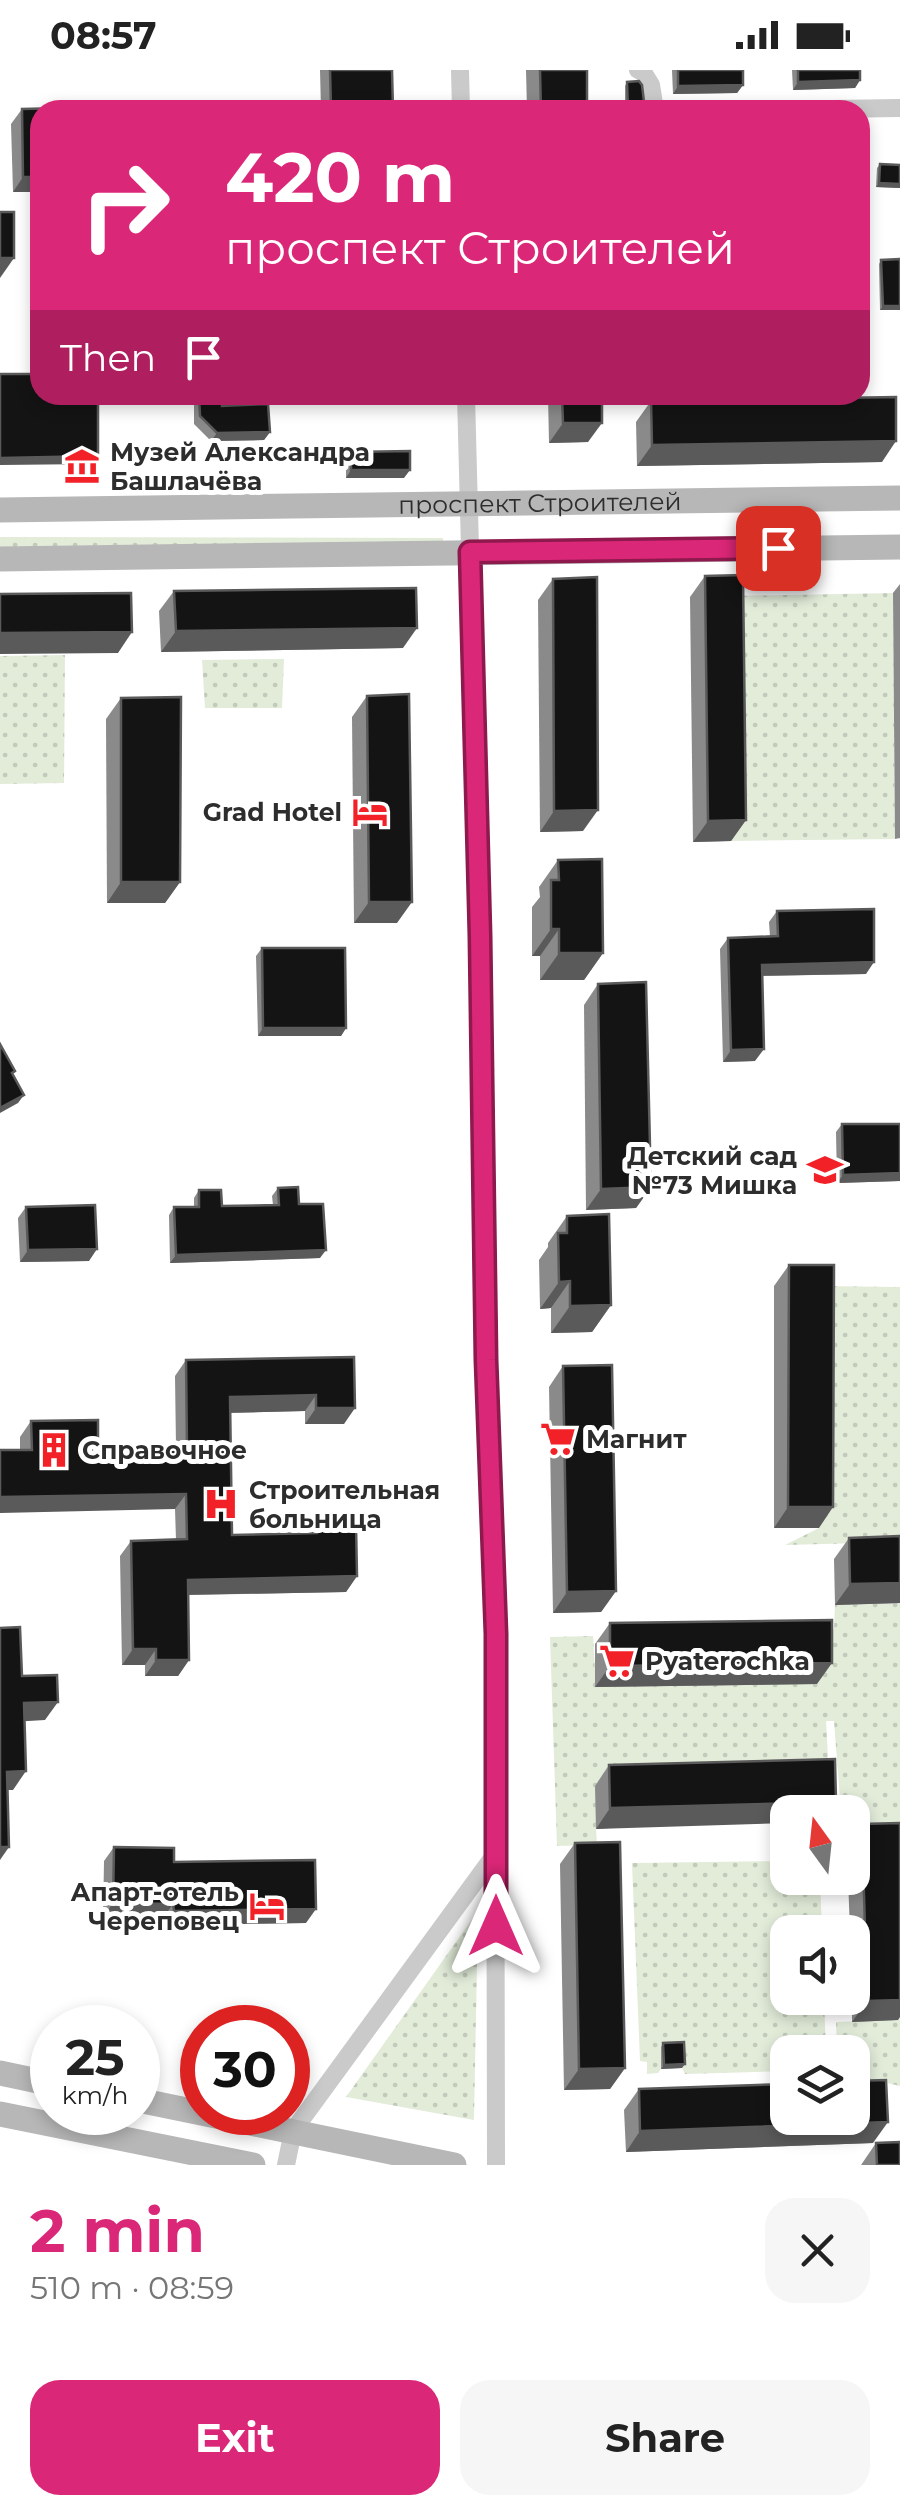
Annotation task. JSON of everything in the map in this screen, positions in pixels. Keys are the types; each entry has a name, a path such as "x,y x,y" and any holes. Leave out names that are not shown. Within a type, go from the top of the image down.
{"main road":[{"name":"проспект Строителей","path":"0,510 900,498"},
{"name":"проспект Строителей","path":"0,559 900,547"},
{"path":"0,2073 30,2079"},
{"path":"0,2114 254,2165"},
{"path":"310,2134 454,2165"}],"street":[{"path":"460,70 461,100"},
{"path":"638,70 644,72 651,84 653,100"},
{"path":"870,108 900,108"},
{"path":"466,405 486,1360 496,1634 496,2165"},
{"path":"310,2109 496,1853"},
{"path":"286,2165 293,2135"}],"green space":[{"path":"0,537 443,538 443,549 0,555"},
{"path":"893,593 895,839 731,841 728,596"},
{"path":"65,655 64,783 0,784 0,656"},
{"path":"284,659 282,708 205,708 202,660"},
{"path":"819,1286 900,1287 900,1542 785,1545 819,1528"},
{"path":"900,1603 900,2086 870,2079 870,2035 836,2035 836,2022 897,2020 866,1895 870,1895 870,1795 840,1795 834,1721 826,1721 830,1795 821,1795 821,1780 596,1829 597,1845 557,1846 550,1637 593,1636 596,1687 817,1641 834,1629 835,1605"},
{"path":"770,1861 770,1895 821,1895 821,1915 770,1915 770,2015 825,2015 825,2035 770,2035 770,2072 685,2074 681,2047 661,2047 661,2069 647,2074 647,2062 640,2061 632,1863"},
{"path":"478,1911 474,2120 346,2097"}],"building":[{"path":"330,70 392,70 393,100 331,100"},
{"path":"540,70 587,70 587,100 541,100"},
{"path":"678,70 743,70 743,85 678,86"},
{"path":"798,70 860,70 860,80 798,82"},
{"path":"639,81 644,100 628,100 627,82"},
{"path":"22,109 30,109 30,177 23,177"},
{"path":"880,164 900,165 900,184 879,183"},
{"path":"0,212 14,212 14,258 0,258"},
{"path":"900,259 900,306 883,306 881,260"},
{"path":"0,374 30,374 30,405 98,405 98,456 0,458"},
{"path":"870,397 896,397 896,441 652,445 651,405 870,405"},
{"path":"199,405 268,405 270,432 217,433 200,416"},
{"path":"562,405 602,405 602,423 563,423"},
{"path":"410,451 410,470 351,470 351,452"},
{"path":"743,575 746,820 708,821 705,576"},
{"path":"597,577 598,810 554,811 553,579"},
{"path":"416,588 417,628 176,631 174,591"},
{"path":"131,593 132,632 0,633 0,594"},
{"path":"409,694 412,902 369,902 367,696"},
{"path":"181,697 180,882 121,882 121,698"},
{"path":"602,859 603,953 559,953 559,929 551,929 551,880 559,880 558,860"},
{"path":"874,909 874,962 762,965 764,1049 731,1050 728,938 778,936 777,911"},
{"path":"262,948 345,948 346,1028 263,1028"},
{"path":"646,982 651,1187 601,1189 598,984"},
{"path":"0,1044 24,1095 0,1108"},
{"path":"842,1124 900,1124 900,1173 843,1175"},
{"path":"298,1187 299,1204 323,1204 326,1250 176,1255 174,1207 199,1207 199,1190 221,1190 222,1206 279,1205 278,1188"},
{"path":"95,1205 97,1249 28,1250 26,1207"},
{"path":"609,1214 611,1305 570,1306 570,1281 559,1282 558,1233 567,1233 567,1216"},
{"path":"789,1265 834,1265 833,1507 788,1507"},
{"path":"354,1357 355,1408 316,1408 316,1395 230,1397 232,1535 317,1533 317,1524 356,1524 357,1576 188,1580 189,1660 156,1660 156,1649 133,1649 131,1541 187,1539 186,1494 0,1497 0,1450 32,1450 31,1421 98,1420 98,1448 187,1447 186,1360"},
{"path":"612,1365 616,1591 567,1592 563,1366"},
{"path":"900,1536 900,1583 850,1584 849,1538"},
{"path":"832,1620 832,1663 610,1666 610,1623"},
{"path":"20,1627 22,1676 57,1675 58,1702 24,1703 26,1771 7,1772 9,1847 0,1847 0,1628"},
{"path":"835,1759 836,1795 770,1795 770,1804 610,1808 609,1765"},
{"path":"900,1823 900,2000 870,2001 870,1915 865,1915 864,1895 870,1895 870,1824"},
{"path":"620,1842 625,2068 579,2069 575,1843"},
{"path":"114,1847 174,1848 174,1862 315,1860 316,1909 174,1911 173,1904 113,1903"},
{"path":"684,2042 685,2064 664,2065 663,2043"},
{"path":"870,2080 886,2080 888,2122 870,2123"},
{"path":"770,2085 770,2126 640,2131 639,2089"},
{"path":"900,2142 900,2165 877,2165 876,2143"}],"place":[{"name":"Музей Александра Башлачёва","path":"82,466"},
{"name":"Grad Hotel","path":"370,812"},
{"name":"Детский сад №73 Мишка","path":"825,1170"},
{"name":"Магнит","path":"558,1439"},
{"name":"Справочное","path":"54,1450"},
{"name":"Строительная больница","path":"221,1504"},
{"name":"Pyaterochka","path":"617,1661"},
{"name":"Апарт-отель Череповец","path":"267,1906"}],"route":[{"path":"496,1926 496,1634 486,1360 470,552 778,548"}]}
